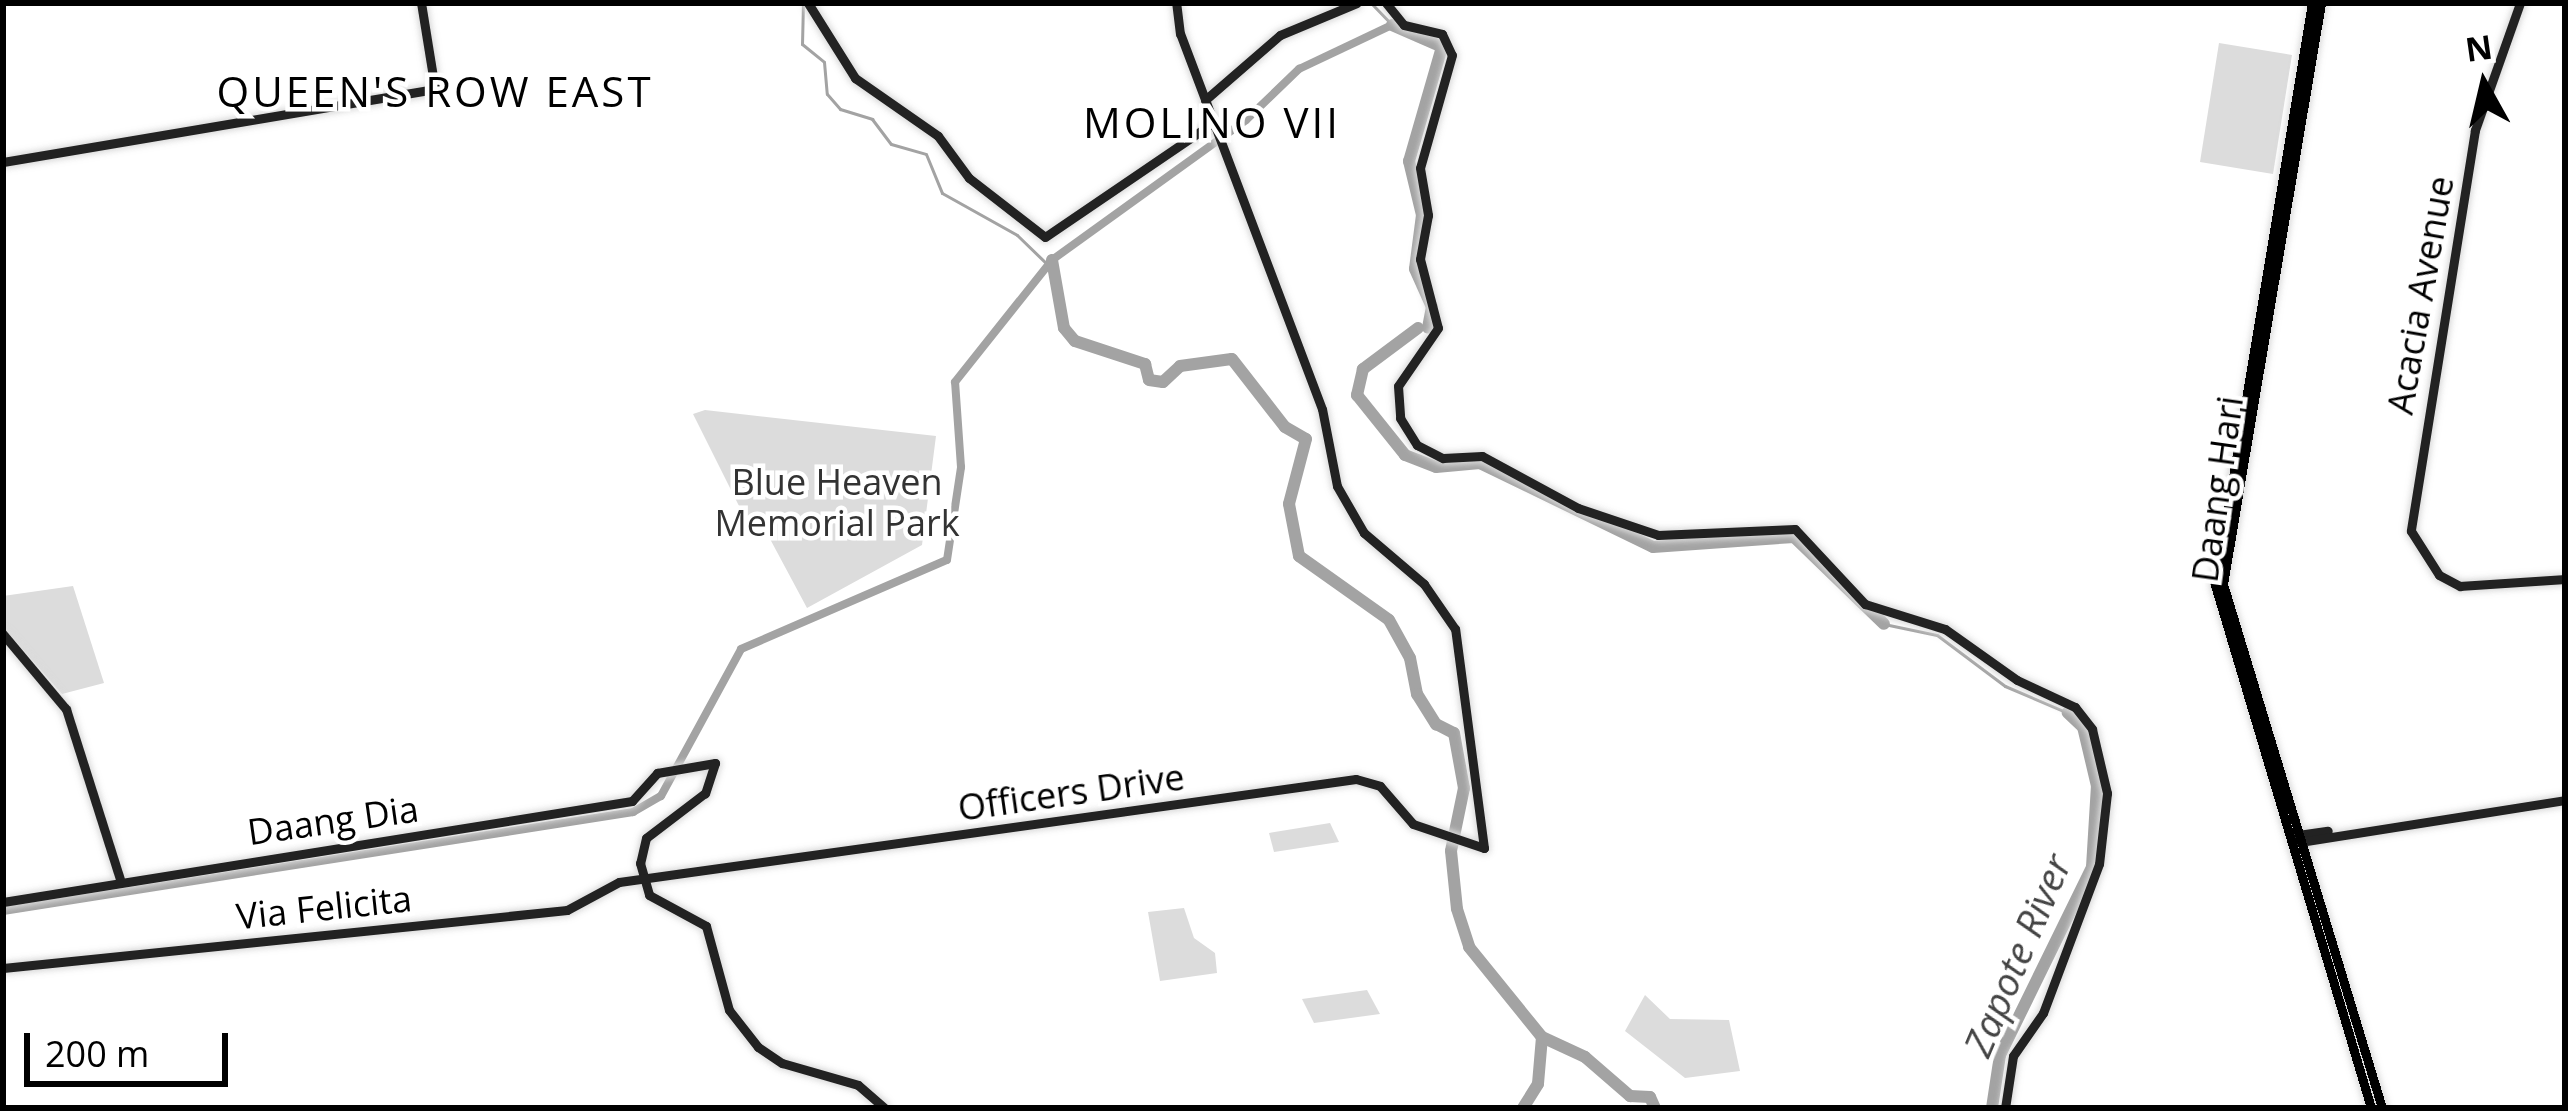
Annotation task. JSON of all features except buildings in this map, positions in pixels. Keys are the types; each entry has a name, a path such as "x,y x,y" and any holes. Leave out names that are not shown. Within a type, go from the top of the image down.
{"main road":[{"name":"Daang Hari","path":"2317,3 2223,584 2382,1108"},
{"name":"Daang Hari","path":"2317,3 2215,585 2371,1108"}],"street":[{"path":"3,163 435,89 421,3"},
{"path":"810,4 841,60 938,136 969,178 1045,237 1215,125 1176,3"},
{"path":"1204,100 1280,34 1358,3"},
{"path":"1386,3 1403,25 1442,34 1452,55 1420,168 1428,215 1421,270 1438,328 1398,386 1400,418 1417,446 1443,458 1495,460 1578,508 1658,536 1795,529 1865,604 1945,629 2017,680 2075,707 2092,729 2107,793 2099,863 2043,1013 2006,1074 2005,1108"},
{"name":"Acacia Avenue","path":"2520,3 2475,130 2411,531 2439,574 2460,586 2565,579"},
{"name":"Officers Drive","path":"643,878 1356,779 1380,786 1407,820 1484,848 1461,668 1450,619 1413,572 1364,533 1339,489 1322,410 1215,125"},
{"path":"3,634 66,710 120,878"},
{"name":"Daang Dia","path":"3,902 120,878 632,801 662,772 715,763 705,793 646,838 643,878"},
{"path":"2299,838 2565,800"},
{"path":"643,878 656,906 706,926 729,1010 758,1048 782,1063 858,1085 884,1108"},
{"name":"Via Felicita","path":"3,968 567,910 613,884 643,878"}],"green space":[{"path":"2219,43 2292,55 2273,174 2200,162"},
{"name":"Blue Heaven Memorial Park","path":"705,410 936,436 922,545 807,608 762,524 749,526 693,414"},
{"path":"73,586 104,683 62,694 3,627 3,596"},
{"path":"1330,823 1339,842 1274,852 1269,833"},
{"path":"1184,908 1194,938 1215,953 1217,973 1160,981 1148,912"},
{"path":"1367,990 1380,1014 1314,1023 1302,999"},
{"path":"1645,995 1670,1019 1729,1020 1740,1071 1685,1078 1625,1031"}],"waterway":[{"path":"803,3 802,44 824,62 827,94 840,109 872,119 891,144 926,154 942,193 1017,235 1048,265"},
{"name":"Zapote River","path":"1371,3 1392,25"},
{"path":"3,911 633,812 661,796 741,649 947,560 961,467 955,382 1052,260 1246,120 1299,69 1392,25"},
{"name":"Zapote River","path":"1392,25 1442,47 1409,161 1422,215 1415,269 1432,307 1428,328"},
{"path":"1052,260 1064,328 1075,341 1145,364 1149,380 1163,382 1180,366 1232,359 1285,427 1306,439 1289,504 1299,556 1389,620 1410,658 1417,694 1436,724 1454,733 1464,788 1451,851 1457,909 1469,947 1542,1037 1538,1084 1523,1108"},
{"name":"Zapote River","path":"1418,328 1363,369 1357,395 1405,455 1436,467 1480,463 1653,547 1794,537 1884,624"},
{"name":"Zapote River","path":"1884,624 1937,635 2005,686 2068,713"},
{"name":"Zapote River","path":"1992,1108 2000,1055 2092,867 2097,786 2083,727 2068,713"},
{"path":"1542,1037 1585,1057 1630,1096 1650,1097 1655,1108"}],"district":[{"name":"QUEEN'S ROW EAST","path":"435,91"},
{"name":"MOLINO VII","path":"1212,122"}]}
